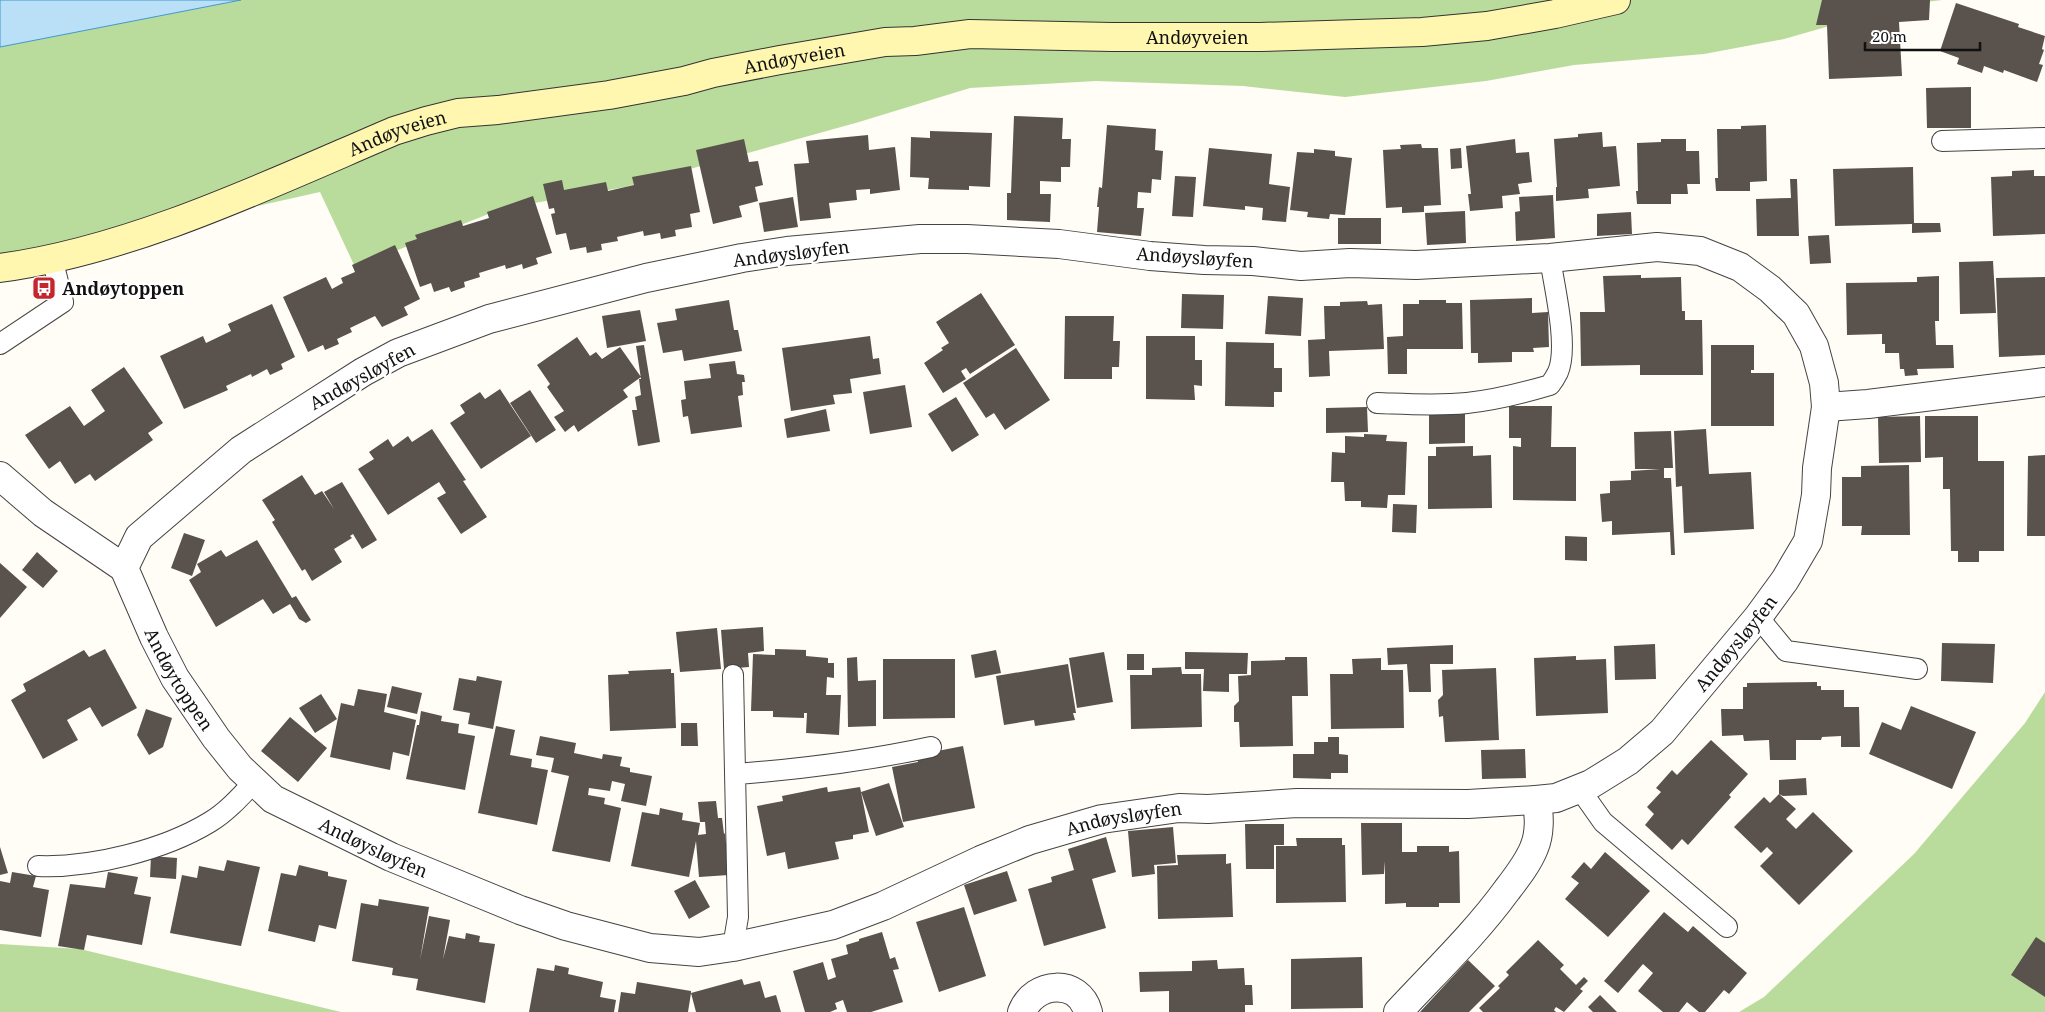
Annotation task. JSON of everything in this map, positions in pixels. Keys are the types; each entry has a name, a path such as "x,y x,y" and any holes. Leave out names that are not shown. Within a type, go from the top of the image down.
{"street":[{"name":"Andøyveien","path":"0,268 34,263 109,244 202,212 394,132 426,121 458,113 498,110 609,95 780,60 885,42 915,41 970,34 1250,37 1422,32 1487,26 1555,14 1616,0"},
{"name":"Andøysløyfen","path":"124,568 139,537 241,450 363,372 398,353 489,319 646,278 742,258 787,251 920,239 967,239 1059,244 1150,256 1253,261 1301,266 1350,264 1416,265 1550,258 1657,247 1700,251 1740,267 1770,289 1796,314 1814,346 1824,383 1826,407 1817,468 1816,495 1808,541 1785,580 1758,617 1662,732 1628,761 1591,784 1556,798 1468,804 1297,803 1208,809 1179,808 1102,819 1030,840 980,860 883,906 833,925 733,947 699,952 650,948 566,926 538,916 352,839 273,799 255,781"},
{"path":"1826,407 1868,404 2045,382"},
{"path":"0,476 43,513 124,568"},
{"name":"Andøytoppen","path":"124,568 154,637 175,678 216,738 240,768 255,781"},
{"path":"1398,1012 1470,936 1516,878 1534,847 1540,814 1536,800"},
{"path":"1022,1012 1033,995 1053,987 1064,988 1074,992 1082,999 1088,1012"}],"lane":[{"path":"1942,141 2045,138"},
{"path":"0,344 63,302 52,258"},
{"path":"1377,404 1431,405 1467,403 1515,395 1550,386 1559,371 1562,349 1550,258"},
{"path":"1758,617 1786,651 1917,669"},
{"path":"733,675 738,916 733,947"},
{"path":"736,774 856,762 931,747"},
{"path":"38,866 56,867 89,863 176,840 212,822 239,799 255,781"},
{"path":"1579,788 1603,822 1727,927"}],"green space":[{"path":"241,0 1942,0 1903,5 1784,39 1704,54 1574,65 1486,81 1345,97 1243,86 1096,81 970,88 859,122 625,187 501,209 355,267 320,192 0,263 0,47"},
{"path":"2045,692 2045,1012 1739,1012 1764,997 1914,854 2025,723"},
{"path":"0,944 80,949 341,1012 0,1012"}],"water":[{"path":"0,0 241,0 0,47"}],"building":[{"path":"1822,0 1930,0 1929,20 1899,22 1902,76 1829,79 1827,25 1816,25"},
{"path":"1956,3 2019,24 2018,27 2045,36 2042,49 2044,50 2039,64 2043,65 2037,82 2004,70 2003,73 1984,66 1982,73 1957,64 1959,58 1940,51"},
{"path":"1971,87 1971,128 1927,128 1926,88"},
{"path":"1014,116 1063,118 1062,139 1071,139 1070,167 1061,167 1061,182 1040,181 1040,194 1051,194 1050,222 1007,220 1007,193 1011,193"},
{"path":"1107,125 1156,129 1155,150 1163,151 1161,180 1152,179 1151,193 1138,192 1137,208 1144,208 1141,236 1097,232 1099,207 1097,207 1099,187 1102,188"},
{"path":"1766,125 1767,181 1750,182 1750,191 1716,191 1715,178 1718,178 1717,129 1741,129 1741,126"},
{"path":"930,131 992,133 990,187 969,186 969,190 928,189 929,178 910,177 911,137 930,138"},
{"path":"1602,132 1603,147 1616,146 1620,186 1588,189 1589,198 1556,201 1554,139"},
{"path":"868,135 869,150 895,147 900,190 870,194 870,189 856,190 857,200 829,203 831,218 800,221 794,164 809,163 806,141"},
{"path":"744,139 749,162 758,161 763,185 755,187 758,201 739,206 742,217 713,224 696,150"},
{"path":"1515,139 1516,153 1529,152 1532,182 1518,184 1520,194 1502,196 1503,208 1470,211 1468,194 1471,194 1466,146"},
{"path":"1661,139 1686,139 1686,151 1699,151 1700,184 1687,184 1688,194 1671,194 1671,204 1637,204 1637,143 1661,142"},
{"path":"1421,144 1422,148 1438,148 1441,205 1424,206 1424,212 1402,213 1402,207 1386,208 1383,150 1401,149 1400,145"},
{"path":"1209,148 1272,154 1269,184 1290,187 1286,222 1262,220 1263,208 1245,206 1245,210 1203,206"},
{"path":"1461,148 1462,168 1451,169 1450,149"},
{"path":"1314,149 1335,151 1335,156 1352,158 1345,215 1330,214 1329,219 1307,217 1308,212 1290,210 1297,152 1314,153"},
{"path":"691,166 700,212 690,214 692,227 675,230 676,236 661,239 660,233 644,236 643,231 617,237 618,241 601,244 602,250 587,253 586,247 570,250 566,233 556,235 551,214 555,213 554,208 549,209 543,184 562,180 564,190 606,182 608,191 634,185 632,177"},
{"path":"1913,167 1914,223 1940,223 1941,232 1912,233 1912,224 1835,226 1833,169"},
{"path":"2034,170 2034,176 2045,176 2045,234 1993,236 1991,177 2012,176 2012,171"},
{"path":"1175,176 1196,177 1193,217 1172,216"},
{"path":"1790,179 1797,179 1799,236 1757,236 1756,199 1791,198"},
{"path":"1553,195 1555,238 1516,241 1515,212 1520,211 1519,197"},
{"path":"533,196 552,253 536,258 538,264 523,269 522,264 506,269 505,265 479,273 480,277 464,282 465,287 451,292 449,287 434,292 431,283 420,287 405,243 417,239 415,235 461,220 463,226 489,218 487,212"},
{"path":"793,197 798,227 764,232 759,203"},
{"path":"1465,211 1466,243 1427,245 1425,213"},
{"path":"1631,212 1632,234 1597,236 1597,214"},
{"path":"1338,218 1381,218 1381,244 1338,244"},
{"path":"1829,235 1831,263 1810,264 1808,236"},
{"path":"395,245 420,299 404,307 408,315 382,327 375,316 350,328 352,332 337,339 339,344 325,350 323,345 308,352 283,297 326,277 332,289 343,283 341,278 355,272 352,265"},
{"path":"1993,261 1996,313 1960,314 1959,262"},
{"path":"1641,275 1641,278 1681,277 1682,311 1685,311 1685,320 1702,320 1703,375 1640,375 1640,365 1581,366 1580,312 1605,312 1603,276"},
{"path":"1939,276 1939,321 1935,321 1936,345 1953,345 1954,368 1917,369 1918,375 1905,376 1904,369 1900,369 1899,353 1885,353 1885,344 1882,344 1882,334 1847,335 1846,283 1917,282 1917,277"},
{"path":"2045,277 2045,355 1999,357 1996,278"},
{"path":"981,293 1015,345 970,374 966,368 961,371 966,379 943,393 924,363 943,350 941,348 949,343 936,322"},
{"path":"1182,294 1224,295 1223,329 1181,328"},
{"path":"1268,296 1303,298 1301,336 1265,334"},
{"path":"1532,298 1532,313 1548,312 1549,347 1533,348 1534,352 1512,352 1512,362 1478,363 1478,353 1471,353 1470,300"},
{"path":"729,300 734,330 738,330 742,351 684,361 682,350 663,353 657,323 677,320 675,309"},
{"path":"1419,300 1446,300 1446,303 1462,303 1463,349 1407,349 1407,374 1388,374 1387,337 1403,336 1403,304 1419,304"},
{"path":"1367,301 1368,305 1382,304 1384,349 1329,351 1330,376 1309,377 1308,340 1325,339 1324,306 1340,306 1340,302"},
{"path":"272,304 295,357 281,364 283,369 270,375 267,369 252,377 251,374 226,386 228,390 184,409 160,356 203,336 206,343 231,331 228,324"},
{"path":"640,310 646,341 607,348 602,316"},
{"path":"1065,316 1114,316 1113,341 1120,341 1119,367 1112,367 1112,379 1064,379"},
{"path":"870,336 873,359 879,358 881,374 850,379 852,393 833,395 835,404 791,411 782,348"},
{"path":"1146,336 1195,336 1195,360 1202,360 1202,386 1194,385 1195,400 1146,399"},
{"path":"577,337 590,356 596,352 602,359 620,347 641,377 623,390 628,397 578,432 574,425 565,432 554,417 564,411 547,387 550,384 537,365"},
{"path":"1226,342 1274,343 1274,368 1282,368 1282,392 1274,392 1274,407 1225,406"},
{"path":"644,345 660,442 638,446 632,410 637,410 635,397 641,395 639,379 641,379 636,346"},
{"path":"1711,345 1754,345 1754,370 1751,370 1751,373 1774,373 1774,426 1711,426"},
{"path":"1016,348 1050,400 1005,430 994,413 986,418 963,383"},
{"path":"735,361 737,374 744,375 745,382 742,382 743,395 738,396 742,427 691,434 688,416 683,417 681,400 686,399 684,381 711,378 709,364"},
{"path":"124,367 163,423 148,433 153,440 95,481 90,474 75,484 60,461 49,469 25,435 70,406 84,426 105,411 91,390"},
{"path":"905,385 912,427 870,434 863,392"},
{"path":"500,389 531,436 481,469 450,423 465,413 460,405 480,392 485,399"},
{"path":"530,390 556,430 536,443 510,403"},
{"path":"956,397 979,435 952,452 928,414"},
{"path":"1509,406 1552,406 1551,447 1576,447 1576,501 1513,500 1513,446 1521,447 1521,438 1509,438"},
{"path":"1367,407 1368,432 1326,433 1326,408"},
{"path":"826,409 830,431 787,438 784,419"},
{"path":"1429,412 1465,412 1465,443 1429,444"},
{"path":"1920,416 1921,462 1879,463 1878,417"},
{"path":"1925,416 1978,416 1978,461 2004,461 2004,551 1979,551 1979,562 1958,562 1958,551 1951,551 1950,489 1943,489 1943,457 1925,458"},
{"path":"432,429 466,480 463,481 487,517 461,534 437,498 446,493 439,482 388,515 358,469 374,459 369,452 388,439 393,447 408,436 412,442"},
{"path":"1706,429 1709,474 1751,472 1754,529 1684,533 1682,486 1676,487 1674,431"},
{"path":"1671,431 1673,468 1664,468 1664,478 1671,478 1675,555 1671,555 1670,532 1612,535 1612,521 1602,522 1600,494 1610,493 1610,481 1631,480 1631,471 1660,469 1635,469 1634,432"},
{"path":"1364,434 1387,435 1386,441 1407,442 1405,495 1388,495 1387,508 1361,507 1361,501 1345,501 1344,482 1331,482 1332,452 1345,453 1345,436 1364,437"},
{"path":"1473,446 1473,456 1491,455 1492,508 1428,509 1428,456 1436,456 1436,447"},
{"path":"2045,455 2045,536 2027,536 2028,456"},
{"path":"1909,465 1910,535 1861,535 1862,526 1842,526 1842,477 1861,477 1861,466"},
{"path":"302,475 315,495 322,491 334,509 324,492 342,482 377,540 362,549 353,534 350,536 352,538 334,549 342,562 312,581 305,569 302,571 272,522 275,520 262,500"},
{"path":"1393,504 1417,505 1416,533 1392,532"},
{"path":"184,533 205,540 192,576 171,568"},
{"path":"1565,536 1587,537 1587,561 1565,560"},
{"path":"257,540 292,598 296,596 311,620 306,623 299,619 290,604 273,614 263,599 216,627 189,580 201,572 197,564 221,550 226,557"},
{"path":"37,552 58,571 43,588 22,570"},
{"path":"0,563 27,587 0,618"},
{"path":"763,627 764,651 748,653 749,667 724,669 721,630"},
{"path":"717,628 721,669 680,672 676,632"},
{"path":"1942,643 1995,644 1993,683 1941,681"},
{"path":"1655,644 1656,679 1615,680 1614,646"},
{"path":"1453,645 1453,664 1430,664 1431,692 1409,692 1407,664 1388,665 1387,648"},
{"path":"105,649 137,708 102,727 90,707 67,720 78,740 43,759 11,700 26,691 23,684 84,650 89,657"},
{"path":"775,649 806,650 806,656 828,658 828,663 834,663 834,678 827,677 826,695 841,695 839,735 806,733 807,713 804,713 804,718 773,717 773,711 751,711 753,654 775,655"},
{"path":"996,650 1001,673 975,678 971,655"},
{"path":"1104,652 1113,702 1077,708 1069,658"},
{"path":"1185,652 1248,653 1247,674 1229,674 1229,692 1203,691 1204,669 1185,669"},
{"path":"1127,654 1144,654 1144,670 1127,670"},
{"path":"1576,656 1576,660 1606,659 1608,713 1536,716 1534,658"},
{"path":"857,657 858,681 876,680 876,726 848,727 847,658"},
{"path":"1285,657 1307,657 1308,696 1292,696 1293,746 1240,747 1239,722 1234,722 1234,706 1239,701 1238,676 1251,675 1251,661 1285,660"},
{"path":"1381,658 1381,670 1403,670 1404,728 1331,729 1330,674 1353,674 1352,659"},
{"path":"883,659 955,659 955,718 883,719"},
{"path":"1068,664 1076,713 1073,713 1075,720 1035,726 1034,720 1004,725 996,676"},
{"path":"1181,667 1182,674 1201,674 1202,727 1131,729 1130,675 1152,675 1152,668"},
{"path":"1496,668 1499,740 1445,742 1443,716 1439,717 1438,700 1443,695 1442,670"},
{"path":"671,669 671,673 674,673 676,728 610,731 608,675 629,674 628,671"},
{"path":"477,676 502,681 493,729 468,724 470,713 453,710 459,678 476,681"},
{"path":"1817,682 1817,686 1821,686 1821,690 1844,690 1844,707 1859,707 1860,747 1841,747 1841,736 1822,737 1821,740 1796,740 1796,760 1770,760 1769,740 1744,741 1743,735 1722,736 1721,709 1743,709 1743,687 1747,687 1747,683"},
{"path":"392,686 422,693 417,714 387,707"},
{"path":"358,689 387,694 384,712 416,720 409,756 393,752 390,770 330,757 341,703 354,706"},
{"path":"321,694 337,719 315,733 299,708"},
{"path":"1911,706 1976,732 1952,789 1869,754 1882,722 1901,730"},
{"path":"146,709 172,718 163,747 149,755 137,735"},
{"path":"421,711 442,716 441,721 459,724 458,733 475,736 465,790 406,779"},
{"path":"290,717 327,748 298,782 261,751"},
{"path":"681,723 697,723 698,746 681,746"},
{"path":"496,726 515,730 510,755 532,759 531,767 548,770 537,825 478,813"},
{"path":"540,736 576,743 574,753 602,759 603,754 622,757 620,766 630,768 630,772 652,776 646,806 621,801 625,784 612,781 610,791 589,788 588,795 605,798 604,804 621,808 610,862 552,851 569,776 551,772 554,758 536,755"},
{"path":"1328,737 1339,737 1339,754 1348,755 1348,773 1331,773 1331,779 1293,778 1293,754 1314,754 1314,742 1328,742"},
{"path":"1711,740 1748,774 1729,795 1731,797 1688,845 1682,839 1672,850 1645,825 1654,814 1647,807 1661,792 1656,788 1672,770 1677,775"},
{"path":"963,746 975,808 903,822 892,767 918,762 917,755"},
{"path":"1525,749 1526,778 1482,779 1481,750"},
{"path":"1806,778 1807,795 1783,796 1779,794 1779,780"},
{"path":"889,783 904,827 876,836 861,792"},
{"path":"827,787 828,792 860,787 869,832 853,835 853,839 835,842 839,859 788,869 785,852 767,856 757,806 783,801 782,796"},
{"path":"1779,794 1796,809 1786,819 1796,829 1813,812 1853,851 1799,905 1760,866 1773,853 1767,847 1761,853 1734,827 1764,797 1770,803"},
{"path":"716,801 718,818 722,818 725,833 729,875 699,877 696,841 689,877 631,866 642,812 659,815 660,808 683,813 682,820 700,823 698,835 706,834 705,822 700,822 698,802"},
{"path":"1361,823 1402,823 1402,852 1417,852 1417,846 1449,846 1449,852 1459,851 1460,903 1439,903 1439,907 1406,907 1406,903 1385,904 1385,861 1384,874 1362,875"},
{"path":"1245,824 1284,824 1284,845 1274,845 1274,869 1246,869"},
{"path":"1173,827 1176,863 1154,865 1155,874 1132,877 1128,831"},
{"path":"1106,837 1116,872 1092,879 1106,928 1044,946 1028,889 1052,882 1051,877 1074,870 1068,849"},
{"path":"1296,838 1342,838 1342,845 1345,845 1346,902 1276,903 1276,846 1297,846"},
{"path":"0,847 8,873 0,875"},
{"path":"1605,852 1650,891 1608,937 1565,899 1579,883 1571,877 1584,862 1591,869"},
{"path":"1226,854 1226,864 1231,863 1233,917 1158,919 1157,866 1178,865 1177,855"},
{"path":"151,856 177,858 176,879 150,877"},
{"path":"227,860 260,867 241,946 170,933 182,875 197,878 199,866 224,871"},
{"path":"299,865 328,872 328,876 347,880 336,929 319,925 315,942 268,931 281,873 296,876"},
{"path":"1007,871 1017,901 974,915 964,885"},
{"path":"12,872 36,876 33,887 49,890 41,937 0,930 0,881 10,883"},
{"path":"108,872 138,877 134,894 151,897 142,945 87,935 84,950 58,946 70,884 105,888"},
{"path":"695,880 710,907 689,919 674,891"},
{"path":"379,899 429,907 420,960 429,916 450,920 443,959 449,936 465,939 466,933 480,936 479,942 495,944 485,1003 416,990 418,979 392,975 393,968 352,961 361,903 378,906"},
{"path":"964,907 986,976 939,992 916,922"},
{"path":"1664,912 1688,932 1693,926 1747,973 1729,994 1724,990 1705,1012 1699,1012 1687,1002 1679,1012 1663,1012 1638,991 1653,973 1643,964 1618,993 1604,981"},
{"path":"882,932 890,959 895,957 899,969 893,970 903,1002 871,1012 847,1012 843,1000 835,1003 837,1009 830,1012 805,1012 793,971 823,962 828,980 836,977 831,959 848,954 846,945"},
{"path":"2036,937 2045,943 2045,997 2011,975"},
{"path":"1538,940 1564,965 1560,969 1576,985 1584,977 1588,981 1580,989 1583,991 1564,1012 1556,1007 1554,1010 1556,1012 1483,1012 1479,1008 1500,988 1498,986 1509,975 1506,972"},
{"path":"1362,957 1363,1008 1291,1009 1291,959"},
{"path":"1217,960 1218,969 1244,968 1245,985 1252,985 1253,1005 1245,1005 1245,1012 1169,1012 1169,991 1140,992 1139,972 1192,971 1192,961"},
{"path":"1468,960 1495,986 1469,1012 1420,1012"},
{"path":"555,965 569,968 568,974 603,982 600,997 616,1000 614,1012 529,1012 537,968 554,971"},
{"path":"742,979 744,985 760,981 765,998 776,995 781,1012 696,1012 691,993"},
{"path":"637,982 691,991 688,1012 618,1012 621,992 635,994"},
{"path":"1600,995 1617,1012 1593,1012 1588,1007"}],"place":[{"name":"Andøytoppen","path":"44,288"}]}
